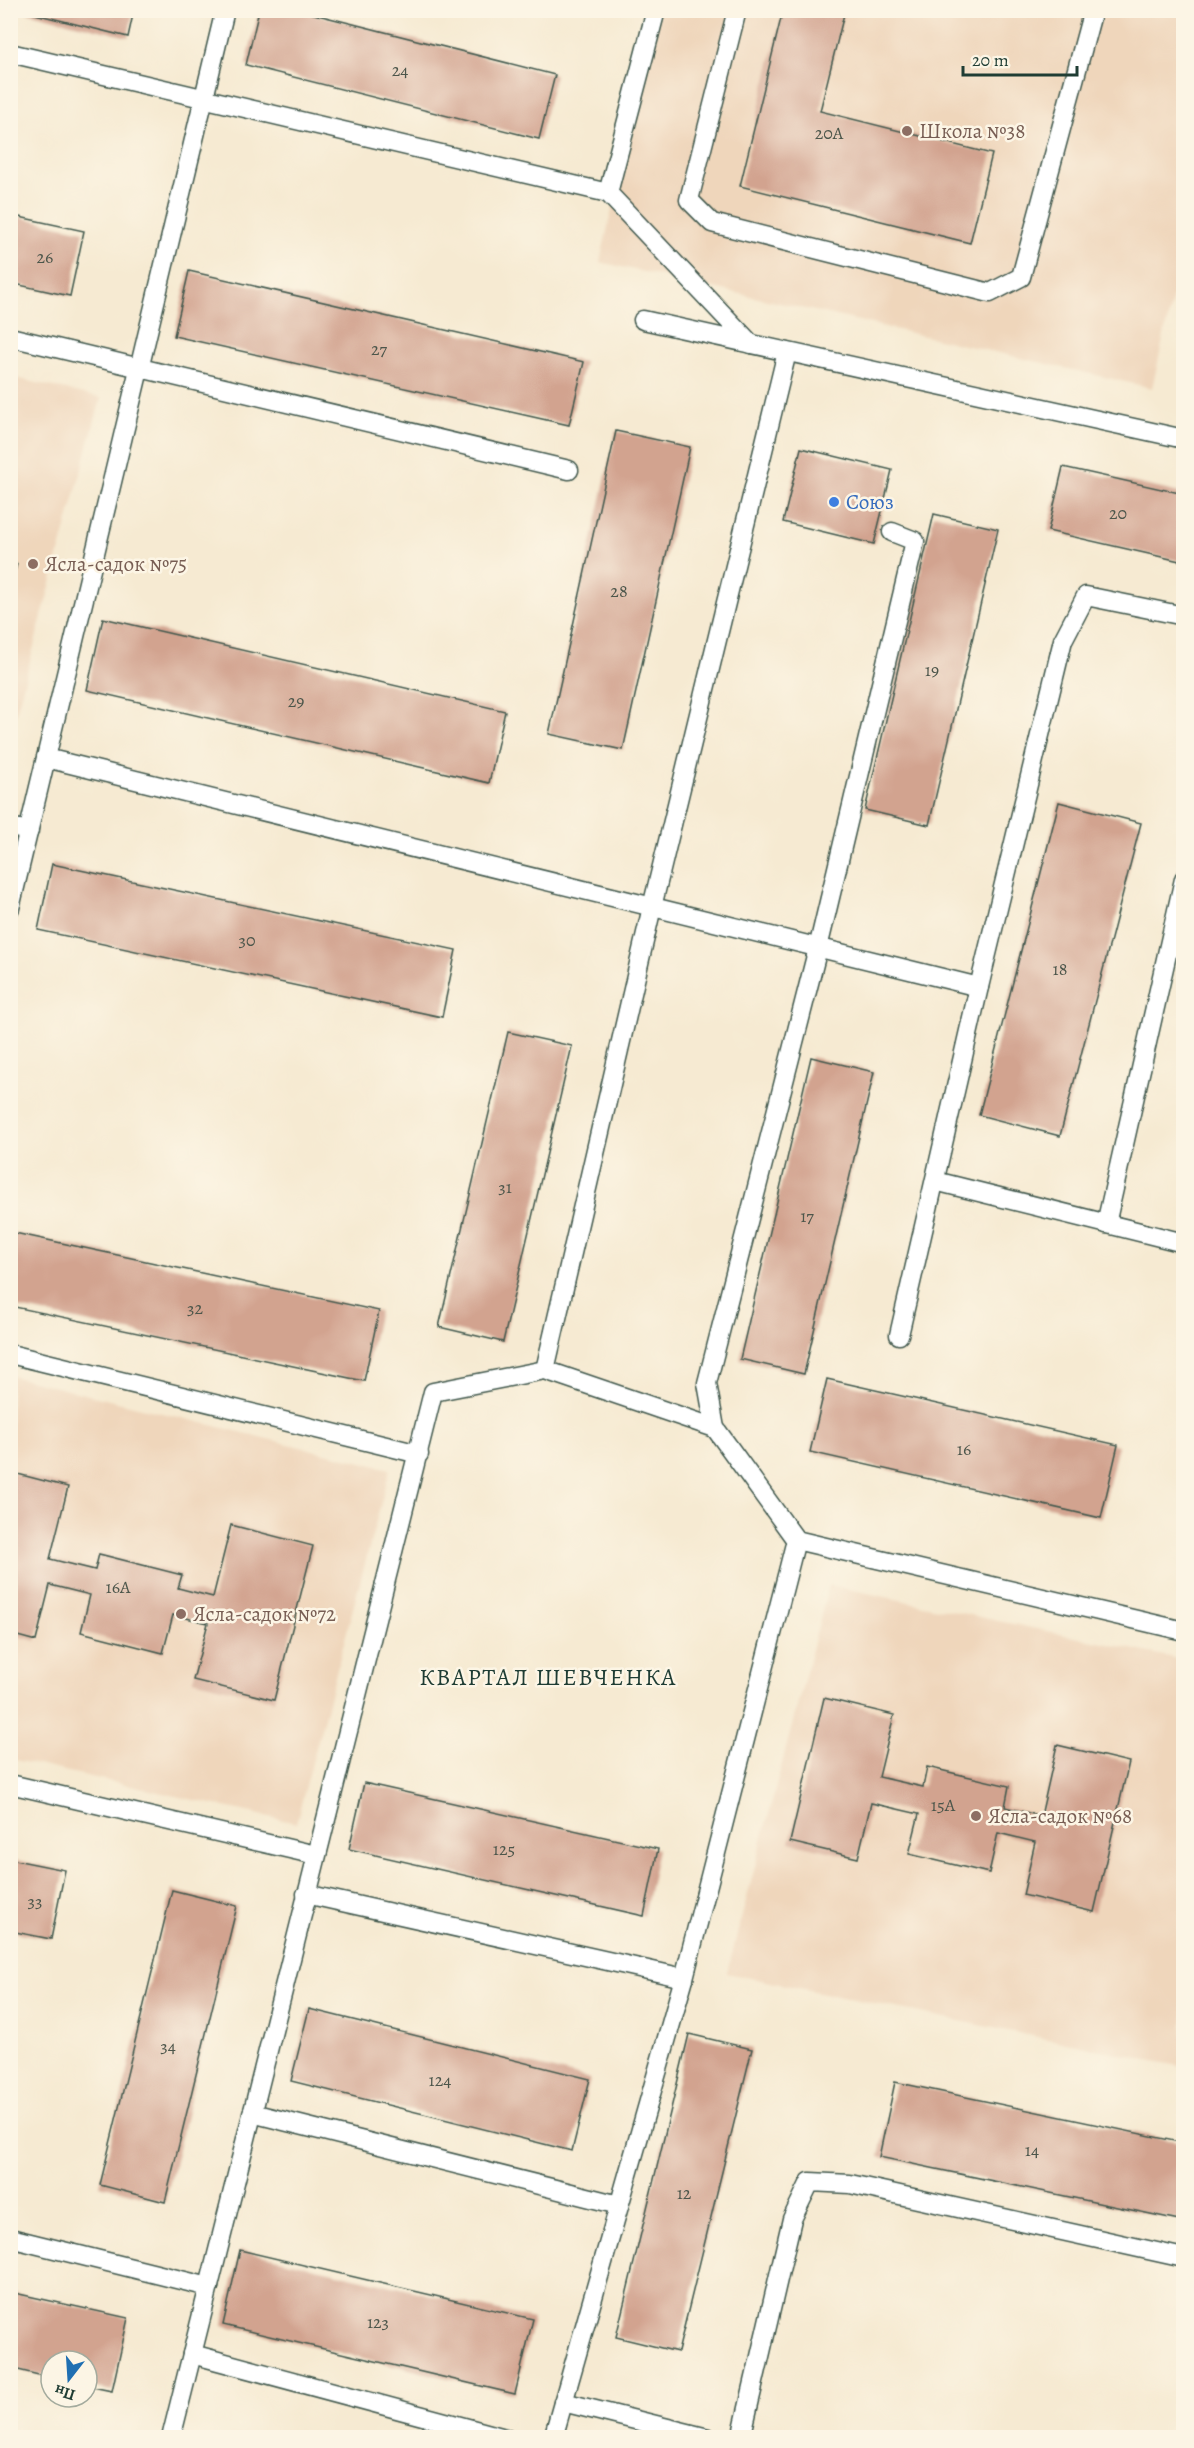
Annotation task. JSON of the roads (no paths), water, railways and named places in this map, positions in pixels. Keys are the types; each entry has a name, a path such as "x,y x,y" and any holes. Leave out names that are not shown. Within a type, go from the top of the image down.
{"lane":[{"path":"10,908 225,10"},
{"path":"608,193 656,10"},
{"path":"737,10 689,200 712,223 990,294 1021,277 1093,10"},
{"path":"10,53 608,193 750,344"},
{"path":"643,320 1184,439"},
{"path":"10,337 569,470"},
{"path":"545,1370 652,907 787,352"},
{"path":"892,532 915,541 818,948 707,1383 715,1428 796,1540 1184,1631"},
{"path":"899,1335 979,987 1063,640 1086,596 1184,616"},
{"path":"46,758 979,987"},
{"path":"10,827 29,831"},
{"path":"1106,1224 1184,879"},
{"path":"935,1180 1184,1243"},
{"path":"10,1354 419,1454"},
{"path":"171,2438 433,1392 545,1370 715,1428"},
{"path":"553,2438 684,1978 796,1540"},
{"path":"10,1784 316,1855"},
{"path":"306,1894 684,1978"},
{"path":"252,2113 619,2205"},
{"path":"741,2438 792,2219 810,2182 850,2184 1184,2258"},
{"path":"10,2238 209,2287"},
{"path":"192,2354 505,2438"},
{"path":"563,2402 708,2438"}],"place":[{"name":"Школа №38","path":"907,131"},
{"name":"Союз","path":"834,502"},
{"name":"Ясла-садок №75","path":"33,564"},
{"name":"Ясла-садок №72","path":"181,1614"},
{"name":"Ясла-садок №68","path":"976,1816"}],"district":[{"name":"КВАРТАЛ ШЕВЧЕНКА","path":"548,1677"}]}
